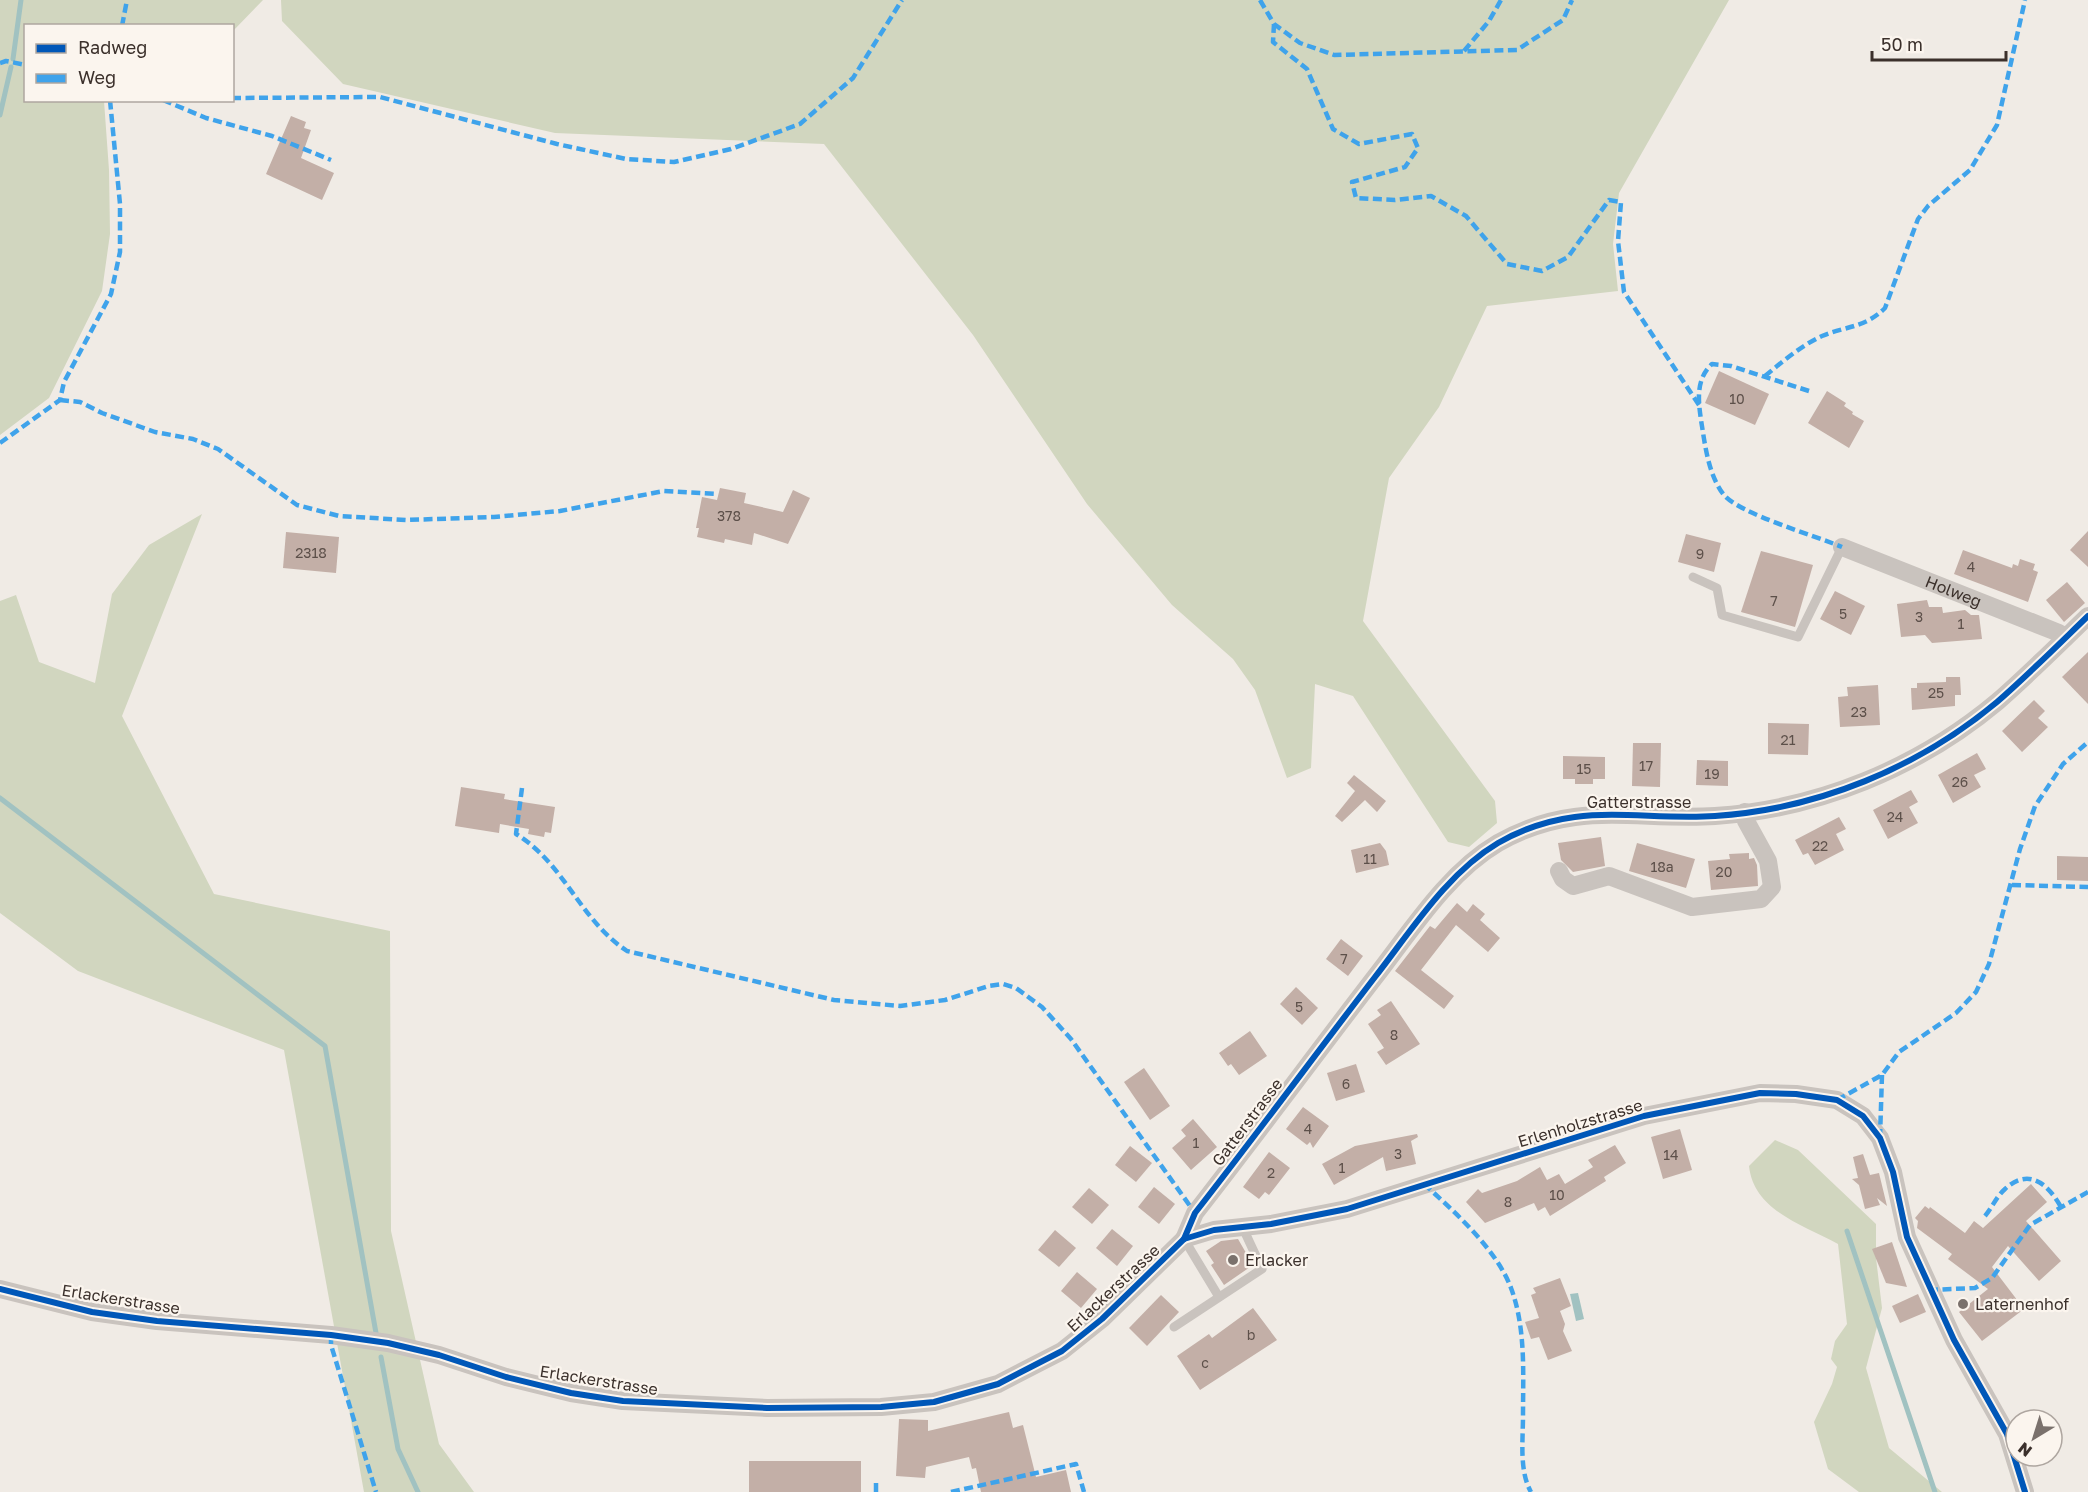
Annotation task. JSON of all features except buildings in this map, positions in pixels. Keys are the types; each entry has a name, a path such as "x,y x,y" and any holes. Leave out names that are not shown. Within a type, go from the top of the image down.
{"street":[{"name":"Holweg","path":"1842,547 2059,633 2065,638"},
{"name":"Gatterstrasse","path":"1184,1239 1195,1213 1313,1058 1430,907 1478,857 1527,828 1568,816 1624,813 1716,816 1786,806 1849,788 1918,757 1996,702 2088,616"},
{"path":"1559,871 1563,879 1573,886 1610,876 1692,907 1761,899 1772,887 1768,861 1746,821 1745,812"},
{"name":"Erlenholzstrasse","path":"1184,1239 1242,1226 1271,1224 1347,1209 1644,1116 1760,1093 1796,1094 1838,1100 1863,1116 1880,1138 1893,1172 1911,1247 1954,1340 2007,1434 2025,1492"},
{"name":"Erlackerstrasse","path":"0,1288 92,1312 157,1321 331,1335 388,1343 439,1355 506,1377 571,1393 623,1401 767,1408 882,1407 934,1402 963,1395 998,1384 1037,1366 1085,1335 1184,1239"}],"lane":[{"path":"1693,577 1717,588 1722,615 1798,637 1842,547"},
{"path":"1174,1327 1262,1269 1242,1226"},
{"path":"1184,1239 1220,1296"}],"green space":[{"path":"0,0 263,0 234,30 234,24 24,24 24,102 104,102 109,170 110,234 102,291 49,398 0,435"},
{"path":"281,0 1729,0 1619,193 1613,244 1618,291 1487,306 1439,407 1389,478 1363,621 1495,801 1497,823 1469,847 1448,842 1353,696 1315,684 1311,768 1287,778 1255,690 1233,659 1172,605 1087,504 973,335 824,144 555,133 343,84 282,21"},
{"path":"202,514 122,716 214,894 390,931 391,1231 439,1444 474,1492 364,1492 284,1050 78,971 0,913 0,601 16,595 39,662 95,683 112,594 149,545"},
{"path":"1775,1140 1798,1150 1876,1224 1876,1258 1882,1308 1866,1368 1889,1448 1942,1492 1859,1492 1828,1469 1814,1422 1832,1384 1837,1367 1831,1359 1835,1341 1847,1324 1838,1244 1782,1214 1760,1194 1749,1166"}],"water":[{"path":"1578,1293 1584,1319 1576,1321 1570,1294"}],"waterway":[{"path":"13,59 21,0"},
{"path":"0,115 11,67"},
{"path":"0,798 325,1046 376,1333"},
{"path":"1847,1231 1935,1492"},
{"path":"381,1357 398,1449 418,1492"}],"marked path":[{"path":"122,24 127,0"},
{"path":"234,98 380,97 557,144 626,159 674,162 731,149 800,124 853,78 902,0"},
{"path":"1260,0 1274,24 1300,43 1334,55 1517,50 1563,20 1572,0"},
{"path":"1464,51 1489,21 1501,0"},
{"path":"1765,376 1792,354 1822,336 1863,323 1878,315 1885,308 1918,219 1928,206 1970,170 1997,125 2025,0"},
{"path":"1274,24 1273,42 1307,69 1333,129 1359,144 1412,134 1418,148 1405,167 1352,182 1356,198 1395,200 1431,196 1466,216 1507,264 1542,271 1568,257 1609,200 1621,202 1618,241 1624,292 1699,405"},
{"path":"0,63 6,61 24,65"},
{"path":"0,443 60,400 64,382 111,294 120,252 120,204 110,102"},
{"path":"168,102 206,118 272,136 331,160"},
{"path":"1809,391 1731,366 1712,364 1703,376 1699,390 1706,449 1714,478 1724,495 1733,502 1762,517 1842,547"},
{"path":"60,400 80,402 102,413 155,432 193,439 218,449 297,505 339,516 406,520 494,517 560,511 664,491 717,494"},
{"path":"1837,1100 1882,1075 1899,1052 1956,1013 1976,992 1989,964 2020,849 2035,806 2063,764 2088,742"},
{"path":"522,788 516,834 547,860 596,923 627,951 834,1000 900,1006 945,1000 989,986 1003,984 1016,988 1042,1007 1071,1039 1195,1213"},
{"path":"2012,885 2088,887"},
{"path":"1880,1138 1882,1075"},
{"path":"1985,1216 1999,1195 2022,1179 2030,1179 2044,1185 2061,1207"},
{"path":"1424,1184 1474,1232 1496,1260 1511,1288 1521,1335 1523,1455 1525,1475 1531,1492"},
{"path":"1929,1290 1975,1288 1992,1278 2030,1225 2088,1192"},
{"path":"331,1335 331,1345 376,1492"},
{"path":"951,1492 1076,1464 1084,1492"},
{"path":"876,1481 876,1492"}],"cycle path":[{"path":"1184,1239 1195,1213 1416,922 1446,886 1480,855 1526,829 1579,816 1686,817 1753,812 1791,805 1865,781 1934,747 1966,726 2009,692 2088,616"},
{"path":"0,1289 92,1312 157,1321 331,1335 388,1343 439,1355 506,1377 571,1393 623,1401 767,1408 881,1407 934,1402 998,1384 1062,1351 1102,1319 1184,1239 1214,1230 1271,1224 1347,1209 1644,1116 1760,1093 1796,1094 1837,1100 1863,1116 1880,1138 1893,1172 1907,1237 1954,1340 2007,1434 2025,1492"}],"place":[{"name":"Erlacker","path":"1233,1260"},
{"name":"Laternenhof","path":"1963,1304"}]}
